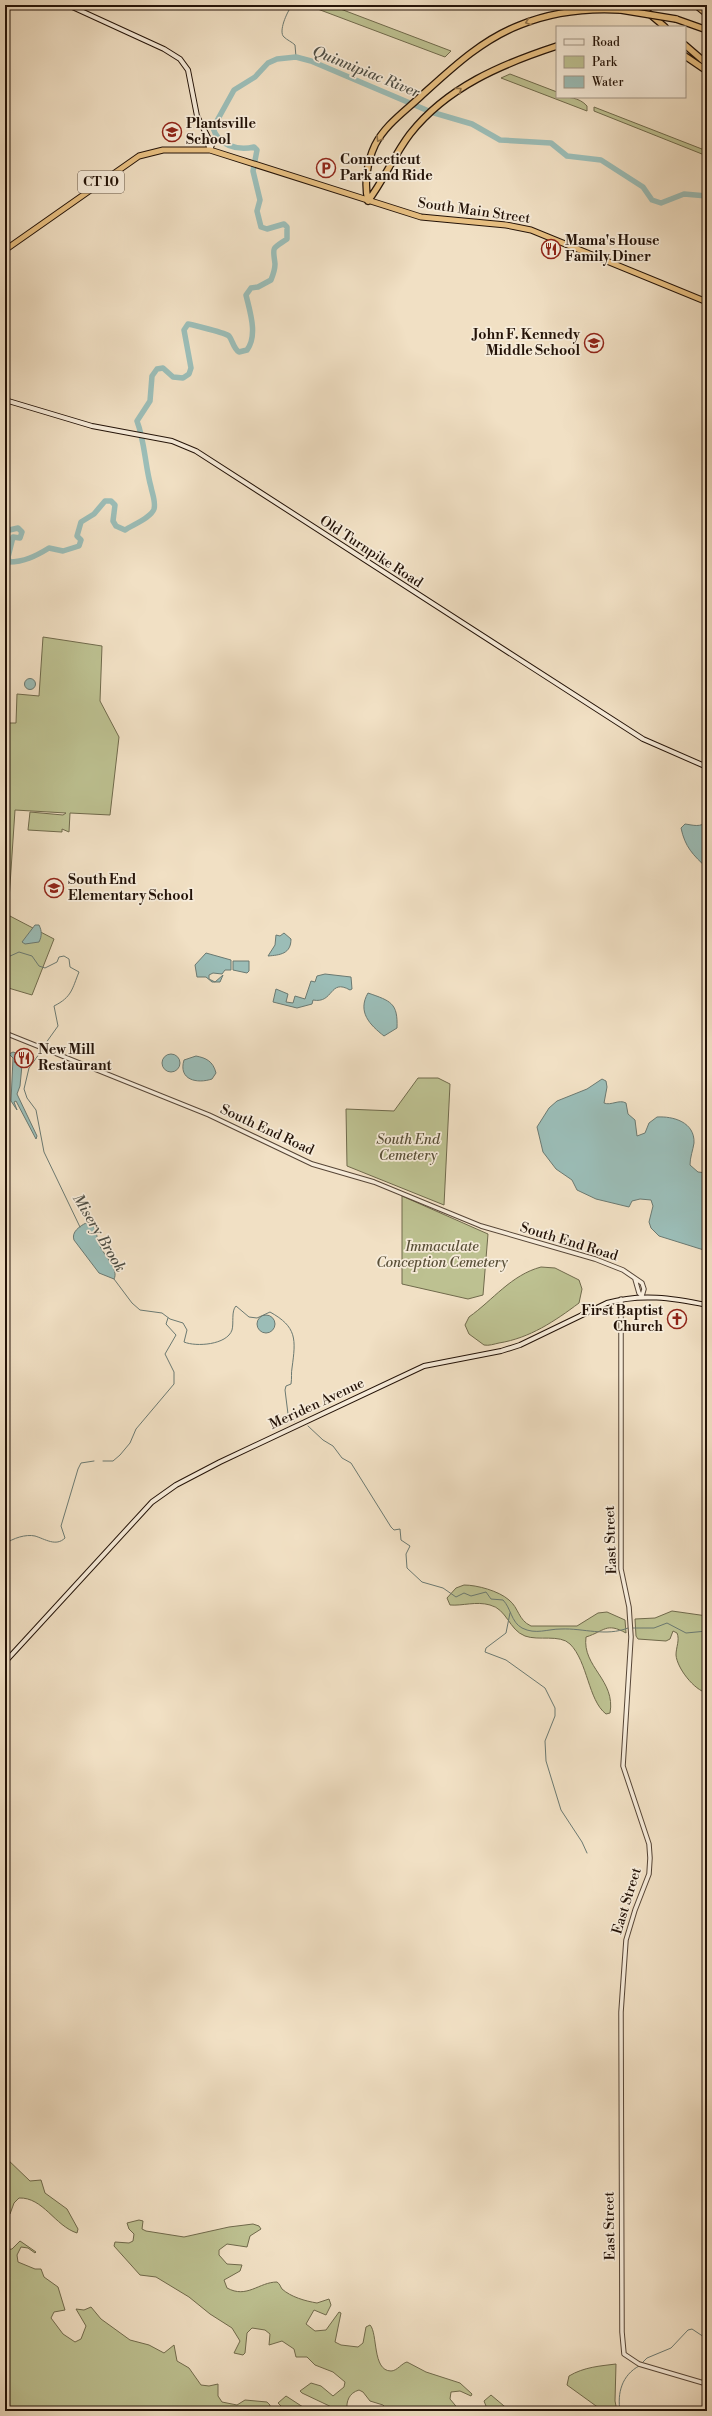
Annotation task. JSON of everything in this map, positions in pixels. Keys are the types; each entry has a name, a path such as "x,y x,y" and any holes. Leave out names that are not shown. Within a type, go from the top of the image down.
{"highway":[{"path":"639,5 663,26"},
{"path":"696,5 707,14"},
{"path":"368,201 367,176 375,146 386,128 452,68 481,45 514,27 549,16 583,10 621,10 676,19 707,30"},
{"path":"368,201 405,141 441,104 478,77 517,60 556,46"},
{"path":"686,46 707,64"},
{"path":"686,57 707,71"},
{"name":"CT 10","path":"5,250 139,156 163,150 210,150"},
{"name":"South Main Street","path":"210,150 368,201 428,218 506,225 531,230 707,302"}],"main road":[{"path":"68,5 164,49 180,59 188,70 193,104 210,150"},
{"name":"Old Turnpike Road","path":"5,400 92,426 172,441 196,451 506,653 643,739 707,767"},
{"name":"Meriden Avenue","path":"5,1662 133,1521 152,1502 176,1485 424,1366 501,1351 520,1345 592,1309 621,1299 642,1296 668,1297 707,1305"}],"street":[{"name":"South End Road","path":"5,1033 209,1115 312,1164 374,1182 481,1226 596,1259 623,1270 636,1279"},
{"path":"636,1279 639,1293 642,1296"},
{"path":"636,1279 640,1280 644,1286 642,1296"},
{"name":"East Street","path":"621,1299 621,1569 629,1607 631,1637 623,1766 649,1844 650,1858 649,1874 634,1910 626,1940 621,2012 622,2332 624,2354 638,2364 707,2384"}],"green space":[{"path":"307,5 330,5 451,51 445,57"},
{"path":"510,74 556,92 556,98 577,99 587,106 587,111 501,78"},
{"path":"594,107 707,151 707,156 594,111"},
{"path":"43,637 102,646 100,701 119,737 110,815 70,813 69,832 62,829 62,832 28,830 30,812 63,815 66,813 15,810 8,915 54,939 32,995 5,987 5,723 16,723 17,694 39,696"},
{"name":"South End Cemetery","path":"418,1078 438,1078 450,1084 444,1205 347,1166 346,1109 394,1111"},
{"name":"Immaculate Conception Cemetery","path":"402,1196 488,1234 483,1295 468,1299 402,1284"},
{"path":"541,1267 555,1268 579,1280 582,1289 579,1303 542,1328 510,1341 484,1345 469,1334 465,1325 469,1317 511,1282 530,1271"},
{"path":"464,1585 488,1589 505,1597 515,1607 523,1621 531,1626 577,1626 598,1613 607,1612 625,1620 626,1633 610,1628 586,1637 586,1648 589,1657 608,1691 611,1701 610,1713 606,1714 595,1700 581,1661 570,1644 561,1639 525,1636 515,1629 496,1607 490,1605 480,1603 450,1605 447,1598 456,1588"},
{"path":"672,1611 707,1616 707,1693 697,1688 687,1678 679,1666 676,1655 678,1641 677,1633 673,1631 670,1639 666,1641 638,1639 636,1636 635,1619 655,1618"},
{"path":"5,2157 30,2181 41,2180 45,2193 67,2209 78,2229 77,2233 62,2224 35,2202 27,2199 19,2198 14,2203 10,2214 5,2212"},
{"path":"139,2220 143,2221 142,2229 146,2231 184,2237 229,2227 253,2224 259,2226 261,2229 250,2236 247,2247 227,2244 219,2250 219,2255 227,2264 242,2265 240,2271 224,2280 227,2288 241,2292 264,2284 277,2282 286,2292 303,2300 317,2303 329,2299 331,2305 326,2315 314,2310 306,2324 315,2331 326,2330 339,2312 341,2313 335,2342 341,2345 358,2347 363,2343 366,2327 370,2325 374,2336 378,2359 385,2369 393,2371 407,2362 426,2372 460,2383 472,2394 471,2396 460,2391 451,2392 450,2399 460,2411 389,2411 383,2405 370,2401 363,2392 359,2390 353,2393 349,2398 347,2411 340,2411 302,2393 300,2391 311,2383 321,2386 333,2396 344,2387 345,2382 333,2372 315,2365 307,2357 296,2357 294,2349 282,2341 269,2345 270,2334 265,2330 252,2328 247,2333 245,2353 243,2355 234,2353 240,2341 232,2328 210,2314 189,2297 156,2277 140,2275 114,2246 115,2242 129,2243 133,2241 134,2234 129,2229 127,2223"},
{"path":"20,2241 36,2252 35,2253 28,2248 21,2247 17,2255 18,2262 35,2269 41,2269 44,2277 58,2287 65,2310 54,2312 51,2318 63,2334 75,2342 81,2339 86,2326 76,2309 84,2310 91,2307 101,2319 130,2340 149,2345 164,2353 174,2345 177,2361 189,2368 201,2385 209,2386 218,2384 218,2396 222,2402 237,2405 245,2400 267,2402 270,2405 270,2411 5,2411 5,2250 12,2249"},
{"path":"616,2364 615,2401 617,2411 603,2411 567,2385 569,2376 575,2373 592,2367"},
{"path":"491,2395 510,2411 488,2411 484,2401"},
{"path":"286,2396 306,2409 315,2411 286,2411 278,2403"}],"water":[{"path":"30,678 34,680 36,684 34,688 30,690 26,688 24,684 26,680"},
{"path":"707,821 707,868 687,846 681,828 685,824 702,825"},
{"path":"35,925 39,925 41,929 39,942 25,944 22,942"},
{"path":"284,933 291,939 291,944 287,951 281,954 268,956 275,945 276,935 280,936"},
{"path":"206,953 231,960 231,970 225,970 222,974 213,973 209,975 209,979 215,982 212,982 206,977 197,977 195,965"},
{"path":"233,961 249,961 249,971 247,973 233,970"},
{"path":"325,974 351,977 352,989 350,990 343,987 338,987 325,998 313,1000 312,1004 297,1008 273,1002 276,989 288,994 286,1002 293,1003 295,996 305,999 311,981 315,982 317,976"},
{"path":"223,975 220,982 215,982"},
{"path":"368,993 388,1001 392,1004 396,1013 397,1028 384,1036 370,1023 367,1018 364,1006"},
{"path":"13,1052 16,1053 18,1058 14,1062 22,1065 20,1086 17,1094 37,1136 36,1139 16,1101 14,1102 17,1110 11,1101 13,1058 9,1054"},
{"path":"167,1054 175,1054 180,1059 178,1070 175,1072 167,1072 162,1067 162,1059"},
{"path":"196,1056 206,1059 211,1063 216,1073 212,1079 200,1081 190,1079 186,1076 183,1067 184,1060"},
{"path":"602,1079 606,1081 607,1087 604,1103 626,1103 628,1114 635,1120 637,1136 645,1133 649,1123 657,1117 676,1119 687,1125 691,1130 694,1143 690,1165 698,1172 707,1173 707,1251 659,1236 651,1228 649,1222 653,1206 651,1200 640,1199 632,1201 629,1207 596,1199 577,1190 572,1180 556,1169 543,1152 537,1127 549,1108 557,1101 587,1089"},
{"path":"86,1223 92,1224 94,1227 99,1245 115,1271 114,1279 99,1273 74,1240 73,1237 75,1232"},
{"path":"266,1315 272,1318 275,1324 272,1330 266,1333 260,1330 257,1324 260,1318"}],"waterway":[{"path":"291,7 285,17 282,34 295,45 296,57"},
{"name":"Quinnipiac River","path":"5,531 18,528 22,532 20,538 13,537 8,557 9,562 14,562 30,558 49,548 63,551 79,546 81,540 77,536 81,522 94,514 105,501 111,501 115,505 113,521 116,526 125,530 145,518 152,512 155,503 147,471 142,437 137,421 150,401 152,376 157,369 163,368 173,377 183,378 189,374 191,368 184,330 188,324 227,335 229,336 235,349 239,352 247,350 253,330 246,295 251,288 258,287 271,280 275,266 274,249 287,239 287,227 284,224 267,229 261,227 257,211 260,200 253,171 257,150 254,147 241,148 224,143 219,139 213,128 234,90 255,77 268,63 277,59 296,57 311,61 431,112 472,124 500,140 551,143 567,156 601,160 643,187 652,200 661,203 684,194 707,196"},
{"name":"Misery Brook","path":"8,957 19,952 32,956 39,966 45,968 57,962 59,957 64,956 69,959 70,967 79,972 71,992 65,999 54,1006 58,1026 43,1047"},
{"name":"Misery Brook","path":"42,1050 29,1068 24,1089 27,1098 36,1110 44,1152 80,1227"},
{"name":"Misery Brook","path":"114,1279 132,1303 140,1310 162,1313 170,1319 183,1323 187,1330 184,1342 189,1344 211,1344 218,1342 229,1335 233,1327 234,1308 236,1306 249,1317 257,1318 270,1312 279,1318 290,1329 294,1341 291,1384 286,1386 285,1390 288,1414 294,1421"},
{"path":"103,1461 113,1461 120,1455 130,1443 136,1429 174,1384 174,1372 165,1354 176,1335 166,1324 168,1318"},
{"name":"Misery Brook","path":"308,1426 323,1440 333,1446 342,1458 351,1463 391,1527 394,1530 400,1529 401,1540 410,1546 406,1554 407,1568 422,1582 443,1588 456,1597 464,1593 471,1596 486,1592 491,1599 503,1600 506,1603 513,1619 518,1625 527,1630 537,1631 570,1629 611,1632 628,1628"},
{"path":"5,1544 16,1538 24,1536 35,1536 54,1542 62,1541 65,1538 61,1526 78,1469 81,1463 94,1461"},
{"path":"510,1613 506,1633 486,1648 485,1652 506,1660 545,1688 555,1708 555,1716 545,1741 546,1761 561,1810 582,1842 587,1853"},
{"name":"Misery Brook","path":"633,1628 654,1628 667,1623 686,1633 707,1631"},
{"path":"643,2362 647,2358 671,2348 688,2330 692,2329 707,2339"},
{"path":"620,2411 619,2398 622,2385 628,2374 639,2366"}],"place":[{"name":"Plantsville School","path":"172,132"},
{"name":"Connecticut Park and Ride","path":"326,168"},
{"name":"Mama's House Family Diner","path":"551,249"},
{"name":"John F. Kennedy Middle School","path":"594,343"},
{"name":"South End Elementary School","path":"54,888"},
{"name":"New Mill Restaurant","path":"24,1058"},
{"name":"First Baptist Church","path":"677,1319"}]}
